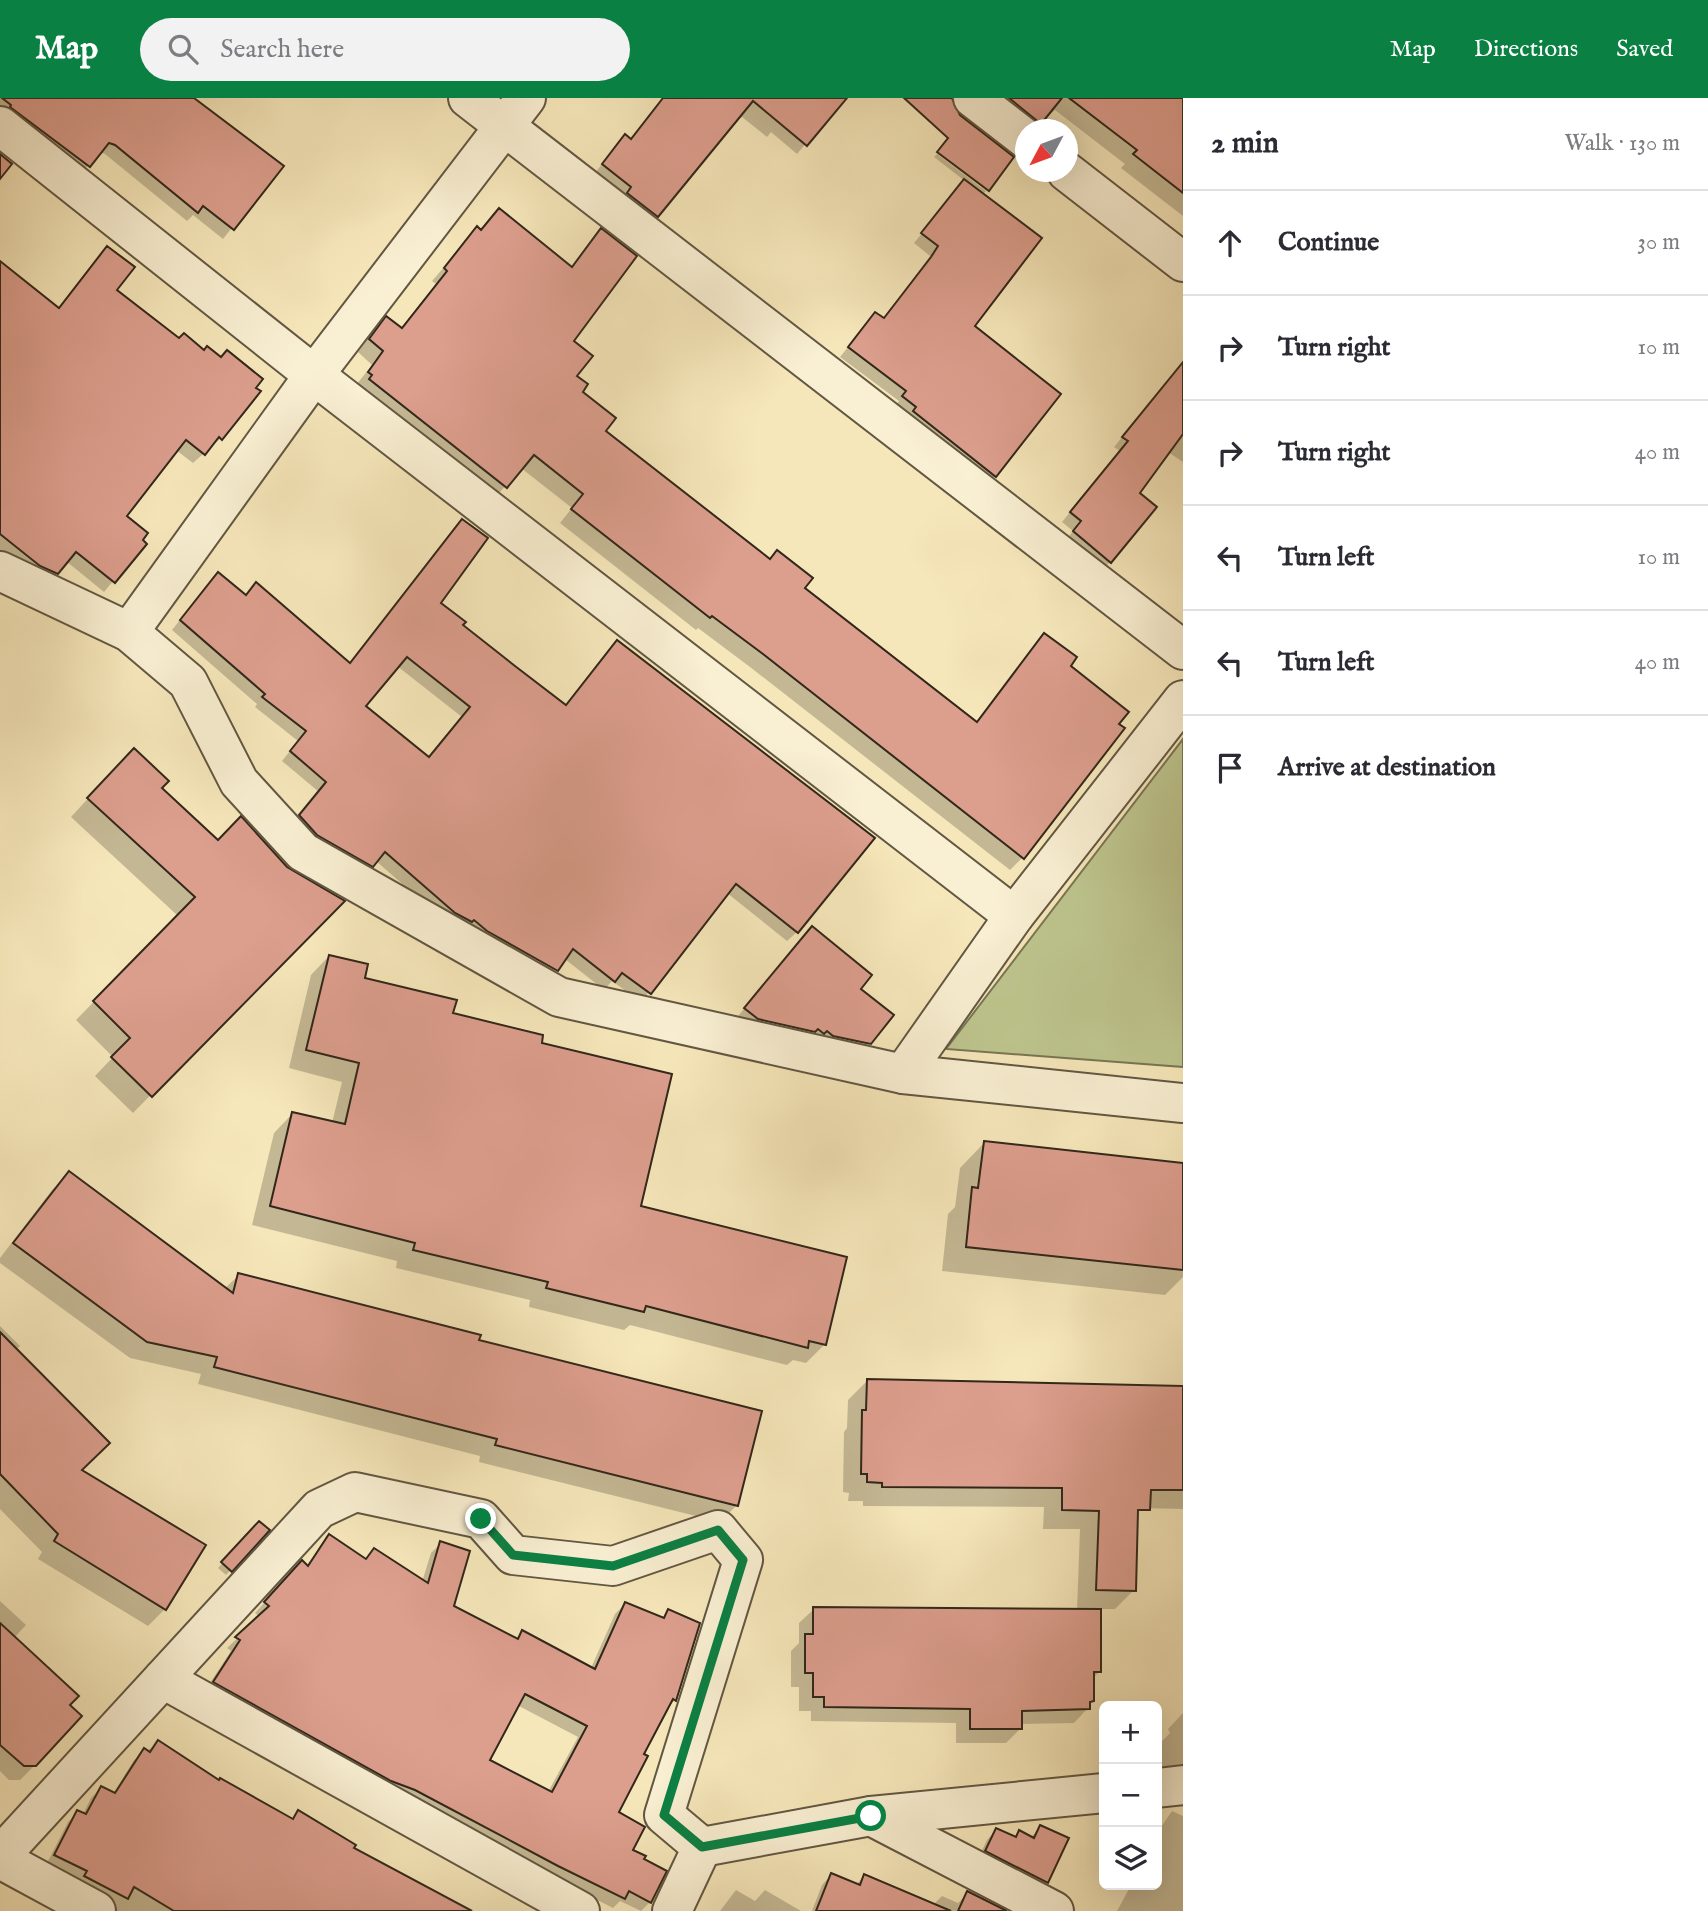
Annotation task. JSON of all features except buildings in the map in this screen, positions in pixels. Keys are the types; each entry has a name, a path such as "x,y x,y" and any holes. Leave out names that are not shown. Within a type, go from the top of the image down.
{"street":[{"path":"468,98 516,112 1183,650"},
{"path":"973,98 1015,130"},
{"path":"129,632 314,375 516,112"},
{"path":"0,126 314,375 1014,916"},
{"path":"1078,181 1183,262"},
{"path":"0,571 129,632 188,682 239,782 303,852 559,996 903,1074 1183,1103"},
{"path":"903,1074 1014,916 1183,700"},
{"path":"96,1911 0,1857 319,1509 355,1492 481,1519 513,1555 526,1557 613,1566 718,1530 743,1560 664,1815 702,1847"},
{"path":"163,1679 580,1911"},
{"path":"1162,1787 1183,1785"},
{"path":"702,1847 871,1816 1099,1793"},
{"path":"871,1816 1054,1911"},
{"path":"671,1911 702,1847"}],"green space":[{"path":"1183,739 1183,1067 946,1049"}],"route":[{"path":"481,1519 513,1555 613,1566 718,1530 743,1560 664,1815 702,1847 871,1816"}]}
